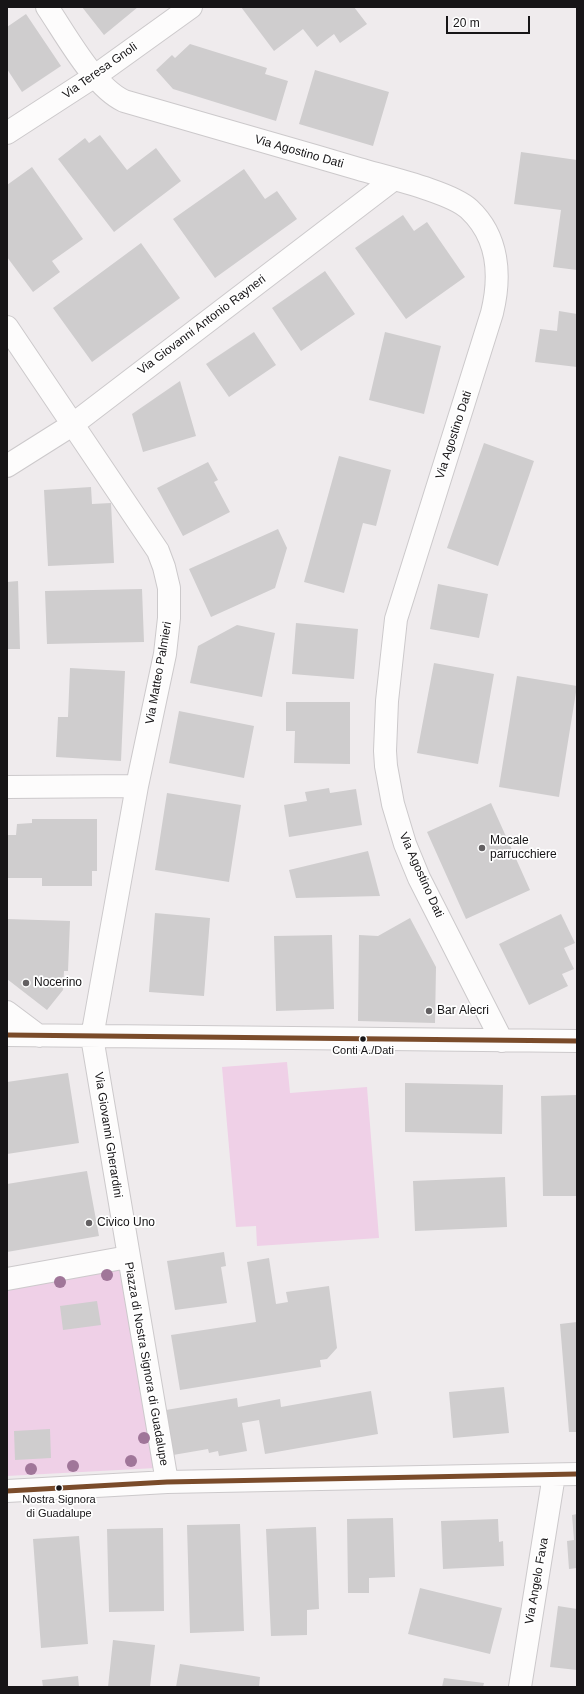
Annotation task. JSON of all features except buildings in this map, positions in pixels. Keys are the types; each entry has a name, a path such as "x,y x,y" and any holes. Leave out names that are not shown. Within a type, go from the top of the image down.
{"street":[{"name":"Via Agostino Dati","path":"47,7 95,76 115,97 124,102 394,179 450,198 466,206 475,216 494,248 497,265 497,289 492,313 396,619 387,701 385,751 386,766 393,804 405,844 419,878 502,1041"},
{"name":"Via Teresa Gnoli","path":"7,133 95,76 191,7"},
{"name":"Via Giovanni Antonio Rayneri","path":"7,466 72,425 394,179"},
{"name":"Via Matteo Palmieri","path":"7,327 158,551 169,588 169,618 165,654 137,786 92,1037"},
{"path":"7,787 137,786"},
{"path":"7,1012 39,1036"},
{"path":"7,1036 577,1042"},
{"name":"Via Giovanni Gherardini","path":"92,1037 128,1257"},
{"name":"Piazza di Nostra Signora di Guadalupe","path":"7,1279 128,1257 167,1482 7,1491"},
{"path":"167,1482 577,1474"},
{"name":"Via Angelo Fava","path":"520,1687 554,1475"}],"shaded area":[{"path":"287,1062 290,1093 367,1087 379,1238 257,1246 256,1226 236,1227 222,1067"},
{"path":"119,1269 156,1468 7,1476 7,1287"}],"transit line":[{"path":"7,1035 577,1041"},
{"path":"7,1491 167,1482 577,1474"}],"place":[{"name":"Mocale parrucchiere","path":"482,848"},
{"name":"Nocerino","path":"26,983"},
{"name":"Bar Alecri","path":"429,1011"},
{"name":"Conti A./Dati","path":"363,1039"},
{"name":"Civico Uno","path":"89,1223"},
{"name":"Nostra Signora di Guadalupe","path":"59,1488"}]}
